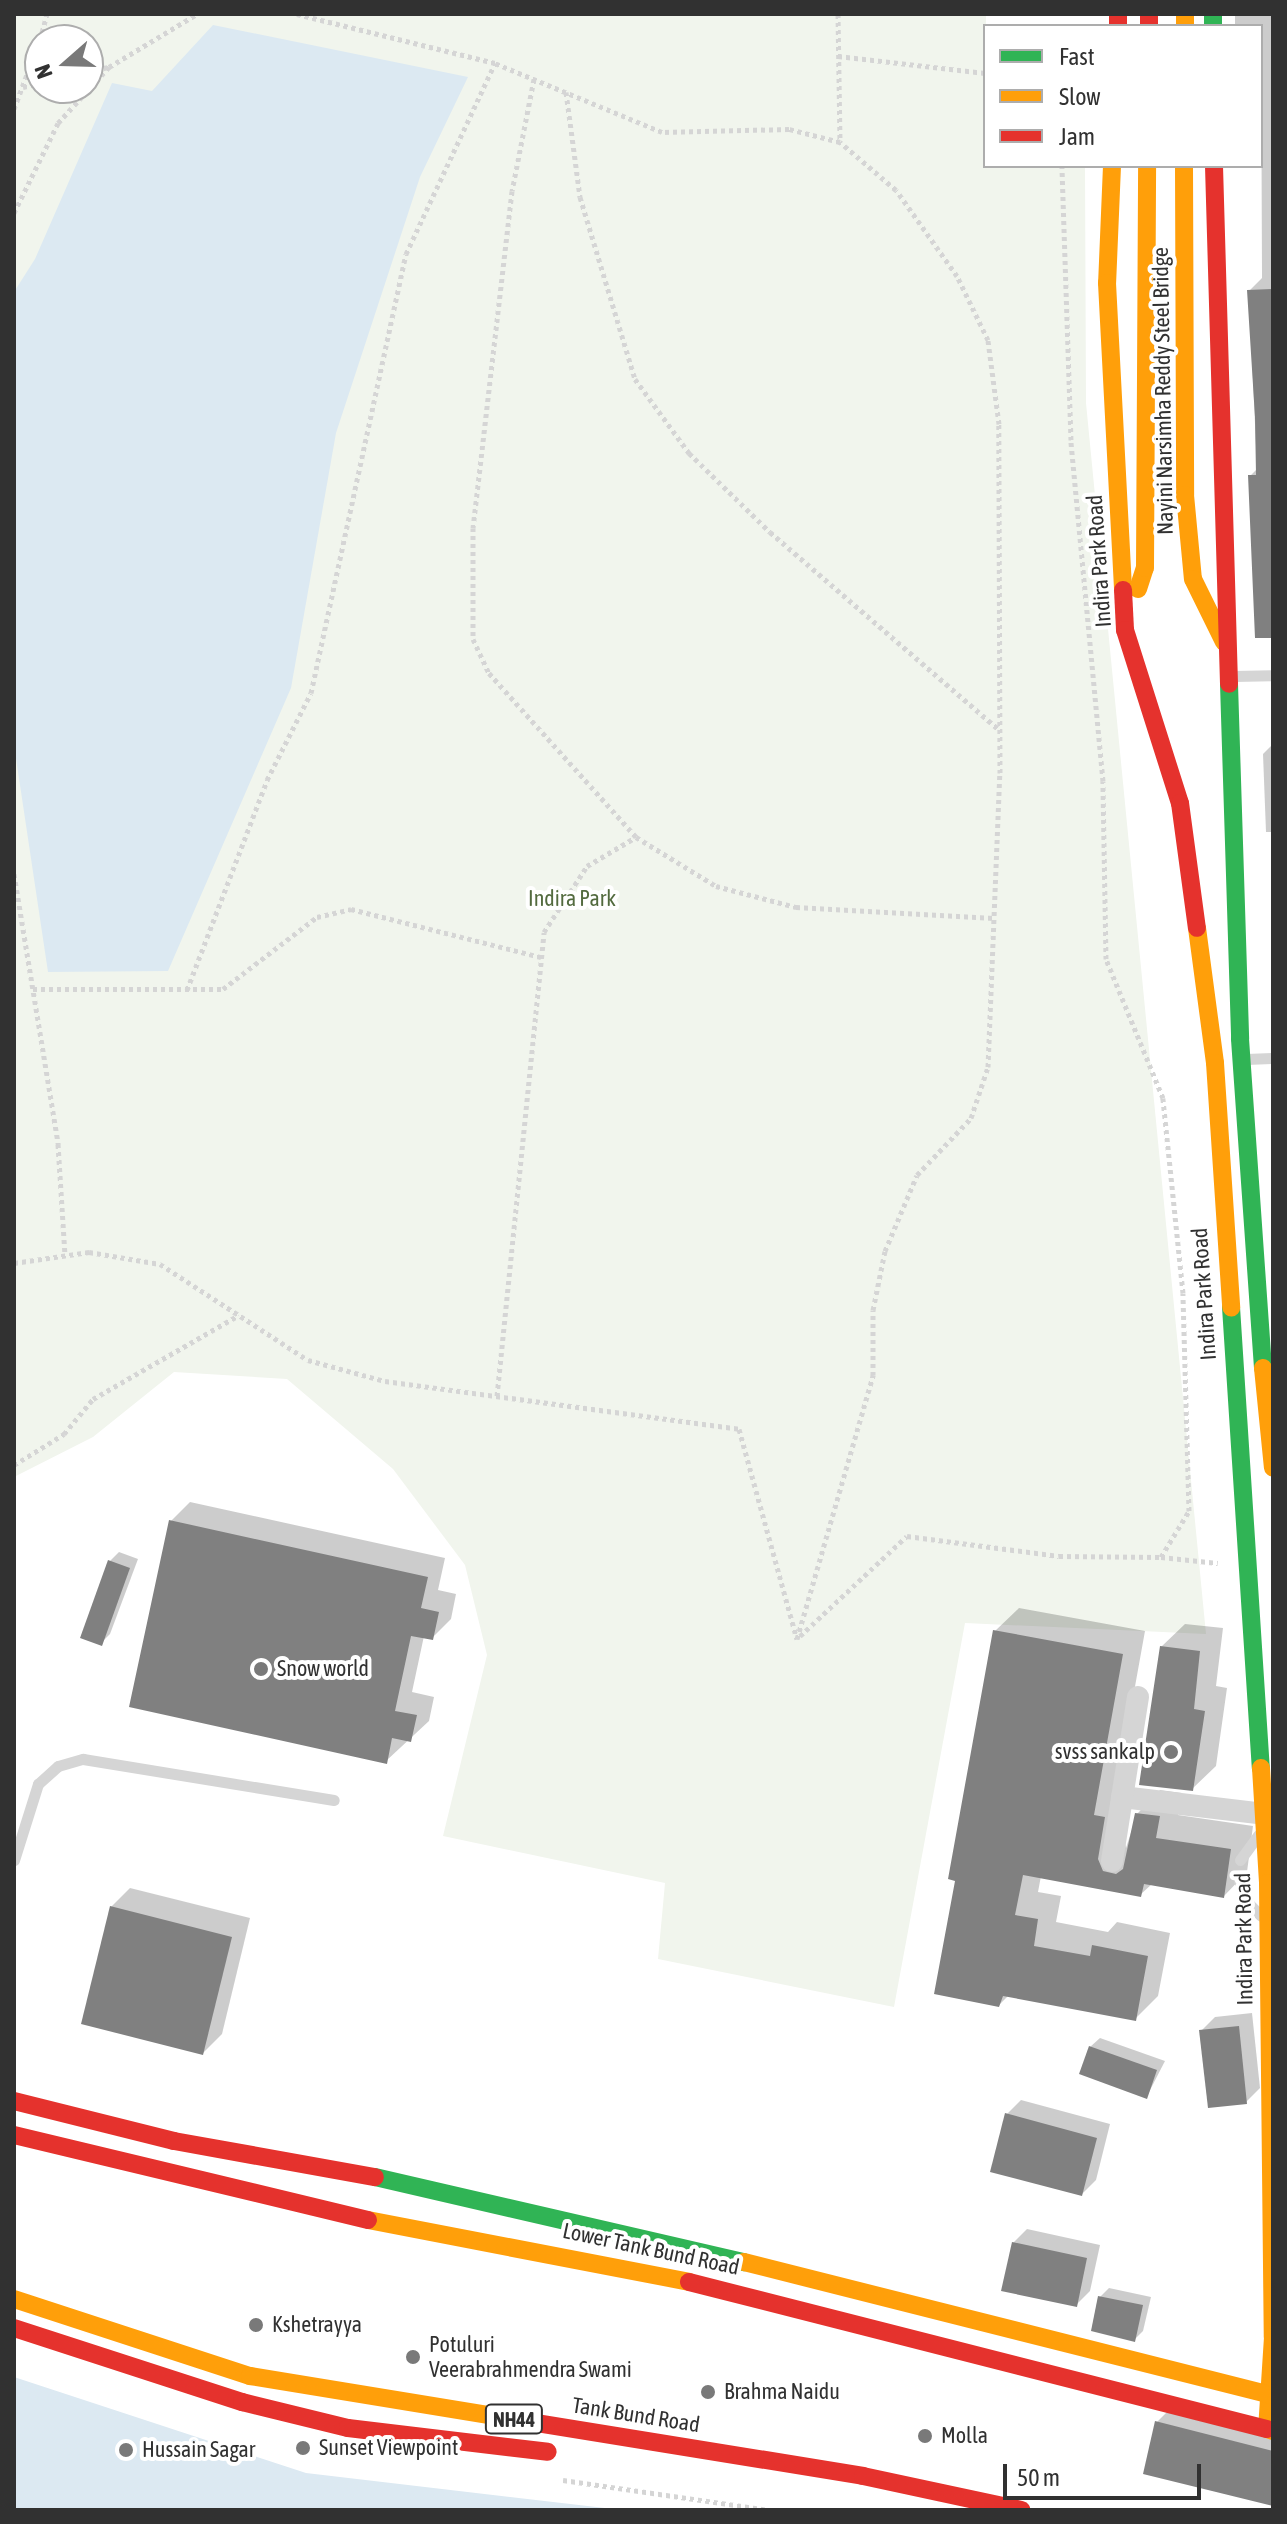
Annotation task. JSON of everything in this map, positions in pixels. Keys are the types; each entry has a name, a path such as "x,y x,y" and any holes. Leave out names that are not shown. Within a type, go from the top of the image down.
{"main road":[{"name":"Indira Park Road","path":"1112,168 1107,283 1125,630 1180,803 1215,1063 1226,1278 1250,1567 1265,1821 1270,2430"},
{"name":"Nayini Narsimha Reddy Steel Bridge","path":"1125,630 1145,568 1147,168"},
{"name":"Nayini Narsimha Reddy Steel Bridge","path":"1184,168 1187,517 1193,579 1230,654"},
{"path":"1214,168 1241,1059 1254,1273 1273,1468"},
{"name":"Lower Tank Bund Road","path":"14,2101 174,2141 394,2181 658,2240 1272,2395"},
{"name":"Lower Tank Bund Road","path":"14,2135 305,2208 648,2271 1270,2430"},
{"name":"Tank Bund Road","path":"14,2299 250,2376 863,2476 1021,2510"},
{"name":"NH44","path":"14,2328 242,2402 348,2428 562,2454"}],"street":[{"path":"1112,1861 1138,1697"},
{"path":"1122,1797 1265,1821"}],"lane":[{"path":"1230,676 1273,675"},
{"path":"1215,1063 1273,1058"},
{"path":"1226,1278 1273,1272"},
{"path":"14,1860 38,1784 58,1766 83,1759 334,1800"},
{"path":"1240,1860 1245,1846 1265,1821"},
{"path":"1239,1880 1251,1909 1267,1922"}],"path":[{"path":"14,213 58,123 109,67 197,14"},
{"path":"297,14 495,63 662,132 789,129 840,142 896,190 957,276 988,340 999,424 1000,731 988,1067 971,1118 917,1175 885,1251 873,1310 873,1375 797,1639"},
{"path":"838,14 840,142"},
{"path":"838,56 983,73"},
{"path":"187,990 267,780 311,693 406,254 495,63"},
{"path":"104,68 109,67"},
{"path":"534,79 512,191 473,528 473,639 489,673 636,837 716,886 796,907 994,918"},
{"path":"14,109 23,87"},
{"path":"566,92 580,197 635,379 689,453 770,532 1000,731"},
{"path":"1062,168 1071,440 1103,781 1106,959 1163,1098 1183,1293 1189,1511 1161,1557"},
{"path":"497,1396 544,932 587,866 636,837"},
{"path":"14,874 58,1144 65,1254"},
{"path":"33,989 223,989 317,917 351,909 541,957"},
{"path":"14,1263 89,1252 160,1264 308,1360 385,1381 739,1429 797,1639"},
{"path":"14,1465 64,1434 93,1399 239,1315"},
{"path":"797,1639 907,1536 1059,1556 1161,1557 1250,1567"}],"green space":[{"name":"Indira Park","path":"14,14 986,14 986,24 983,24 983,168 1085,168 1086,403 1206,1634 965,1623 894,2007 658,1959 665,1883 443,1836 487,1655 465,1565 393,1469 287,1379 174,1372 93,1437 14,1477"}],"shaded area":[{"path":"213,25 468,77 420,177 336,433 291,688 168,971 48,972 14,745 14,292 35,259 112,83 152,91"},
{"name":"Hussain Sagar","path":"14,2377 306,2473 622,2510 14,2510"}],"building":[{"path":"1273,289 1273,638 1255,638 1248,475 1256,475 1255,417 1247,290"},
{"path":"169,1520 428,1577 421,1608 439,1612 433,1640 411,1636 395,1711 417,1715 411,1742 392,1738 387,1764 129,1707"},
{"path":"108,1560 130,1568 102,1646 80,1638"},
{"path":"993,1630 1123,1654 1094,1815 1105,1817 1098,1859 1103,1871 1116,1874 1123,1869 1135,1813 1160,1816 1156,1838 1231,1849 1224,1898 1144,1884 1141,1897 1023,1875 1015,1915 1038,1919 1034,1946 1090,1956 1092,1945 1148,1956 1136,2021 1003,1996 999,2007 934,1994 955,1881 948,1879"},
{"name":"svss sankalp","path":"1160,1646 1200,1651 1194,1709 1205,1711 1193,1791 1139,1785"},
{"path":"110,1906 232,1937 203,2055 81,2024"},
{"path":"1239,2026 1247,2104 1208,2108 1199,2030"},
{"path":"1089,2046 1157,2070 1147,2099 1079,2074"},
{"path":"1005,2113 1097,2138 1082,2196 990,2172"},
{"path":"1012,2242 1087,2258 1077,2307 1001,2291"},
{"path":"1098,2296 1143,2305 1135,2342 1091,2331"},
{"path":"1155,2421 1273,2451 1273,2506 1143,2474"}],"traffic: fast":[{"path":"1213,14 1213,24"},
{"path":"1229,684 1240,1039 1263,1368"},
{"path":"1231,1307 1261,1768"},
{"path":"375,2177 744,2262"}],"traffic: slow":[{"path":"1185,14 1185,24"},
{"path":"1112,168 1107,283 1123,590"},
{"path":"1138,589 1145,568 1147,168"},
{"path":"1184,168 1185,495 1193,579 1224,642"},
{"path":"1197,928 1215,1063 1231,1307"},
{"path":"1263,1368 1273,1468"},
{"path":"1261,1768 1268,1883 1273,2337 1267,2429 1273,2431"},
{"path":"368,2220 689,2282"},
{"path":"744,2262 1271,2395"},
{"path":"14,2299 250,2376 500,2417"}],"traffic: jam":[{"path":"1118,14 1118,24"},
{"path":"1149,14 1149,24"},
{"path":"1214,168 1229,684"},
{"path":"1123,590 1125,630 1180,803 1197,928"},
{"path":"14,2101 174,2141 375,2177"},
{"path":"14,2135 368,2220"},
{"path":"689,2282 1267,2429"},
{"path":"14,2328 242,2402 348,2428 548,2452"},
{"path":"500,2417 863,2476 1021,2510"}],"place":[{"name":"Snow world","path":"261,1669"},
{"name":"svss sankalp","path":"1171,1752"},
{"name":"Kshetrayya","path":"256,2325"},
{"name":"Potuluri Veerabrahmendra Swami","path":"413,2357"},
{"name":"Brahma Naidu","path":"708,2392"},
{"name":"Molla","path":"925,2436"},
{"name":"Sunset Viewpoint","path":"303,2448"},
{"name":"Hussain Sagar","path":"126,2450"}]}
